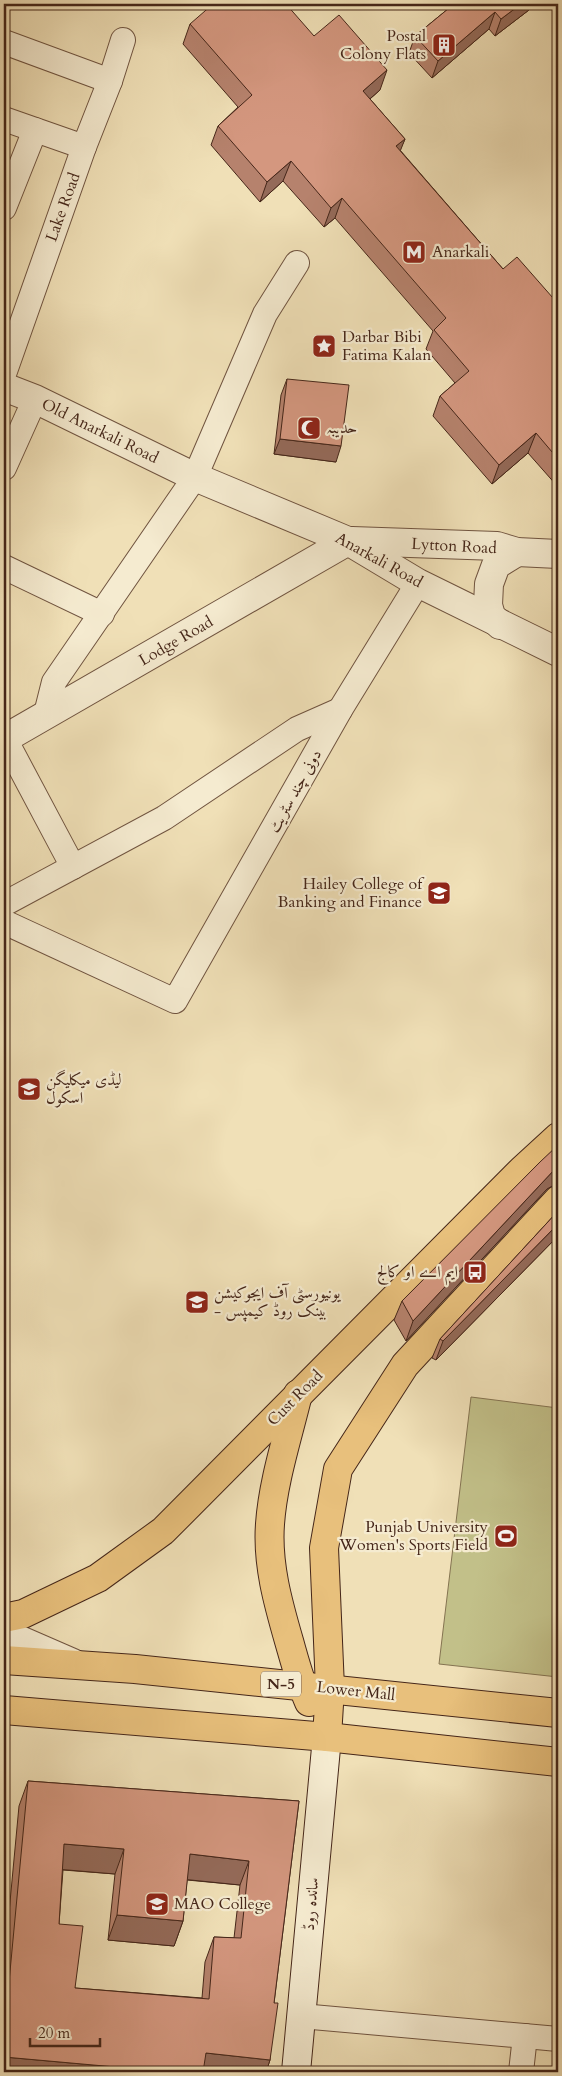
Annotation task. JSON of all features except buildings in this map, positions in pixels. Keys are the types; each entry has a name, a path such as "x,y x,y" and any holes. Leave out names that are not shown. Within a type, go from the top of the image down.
{"main road":[{"name":"Cust Road","path":"4,1618 23,1614 98,1578 163,1531 522,1170 558,1137"},
{"path":"327,1737 330,1688 324,1548 338,1469 405,1365 558,1200"},
{"path":"298,1394 279,1469 270,1525 272,1573 302,1686 327,1737"},
{"name":"Lower Mall","path":"4,1660 135,1669 330,1688 558,1714"},
{"path":"4,1710 327,1737 558,1762"}],"street":[{"name":"Lake Road","path":"4,374 84,147 110,81 123,40"},
{"path":"4,42 110,81"},
{"path":"4,119 84,147"},
{"path":"4,208 35,130"},
{"path":"46,714 54,682 196,477 265,314 297,263"},
{"name":"Old Anarkali Road","path":"4,387 196,477"},
{"path":"4,468 35,400"},
{"name":"Anarkali Road","path":"196,477 348,541 418,583 558,652"},
{"name":"Lytton Road","path":"348,541 496,546 516,552 558,554"},
{"name":"Lodge Road","path":"5,739 348,541"},
{"path":"500,625 491,616 488,604 489,584 496,565 516,552"},
{"path":"4,567 102,614"},
{"name":"دونی چند سٹریٹ","path":"4,922 175,1001 340,710 418,583"},
{"path":"4,904 164,818 297,729 340,710"},
{"path":"5,739 73,867"},
{"path":"4,1633 80,1666"},
{"name":"ساندہ روڈ","path":"296,2072 327,1737"},
{"path":"301,2016 558,2038"},
{"path":"521,2072 525,2036"}],"shaded area":[{"name":"Punjab University Women's Sports Field","path":"471,1397 558,1408 558,1677 439,1664"}],"place":[{"name":"Postal Colony Flats","path":"444,45"},
{"name":"Anarkali","path":"414,252"},
{"name":"Darbar Bibi Fatima Kalan","path":"324,346"},
{"name":"حدیبہ","path":"309,428"},
{"name":"Hailey College of Banking and Finance","path":"439,893"},
{"name":"لیڈی میکلیگن اسکول","path":"29,1089"},
{"name":"ایم اے او کالج","path":"475,1272"},
{"name":"یونیورسٹی آف ایجوکیشن - بینک روڈ کیمپس","path":"197,1302"},
{"name":"Punjab University Women's Sports Field","path":"506,1536"},
{"name":"MAO College","path":"157,1904"}]}
